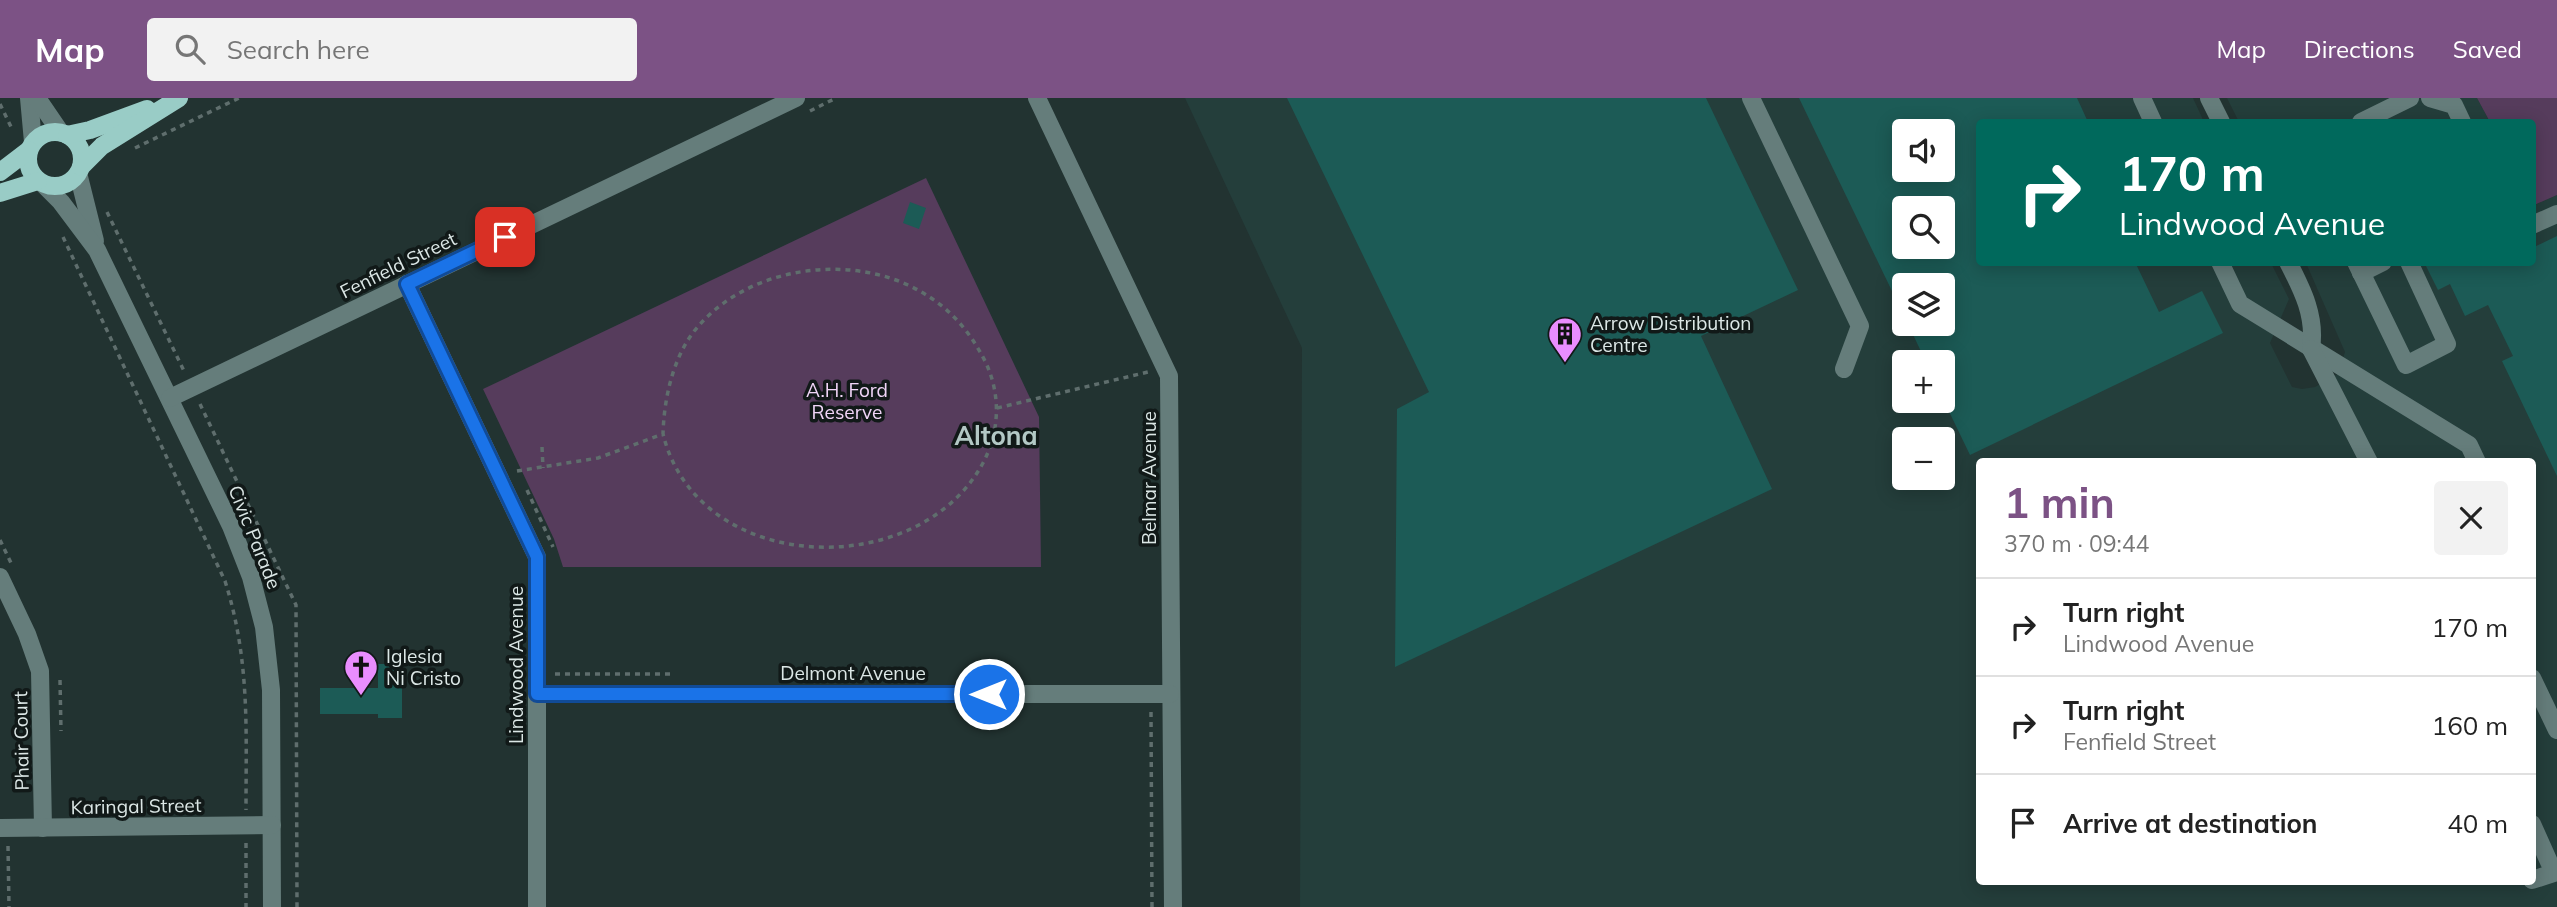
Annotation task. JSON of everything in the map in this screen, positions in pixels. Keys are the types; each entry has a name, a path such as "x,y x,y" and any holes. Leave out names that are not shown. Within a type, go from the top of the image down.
{"main road":[{"path":"0,172 26,144 46,133 64,134 90,130 178,98"},
{"path":"0,193 40,182 58,186 79,170 102,145 178,98"},
{"path":"64,134 80,149 79,170"},
{"path":"26,144 29,167 40,182"}],"street":[{"path":"26,144 32,124 29,98"},
{"path":"37,98 64,134"},
{"name":"Fenfield Street","path":"170,398 796,98"},
{"name":"Belmar Avenue","path":"1037,98 1169,376 1171,907"},
{"path":"1751,98 1860,327 1844,369"},
{"path":"2142,98 2152,119"},
{"path":"2209,98 2217,119"},
{"path":"2367,119 2410,98"},
{"path":"2430,98 2454,105 2461,119"},
{"name":"Civic Parade","path":"79,170 97,250"},
{"name":"Civic Parade","path":"40,182 61,202 97,250 240,548 261,614 271,682 272,907"},
{"path":"2536,223 2557,214"},
{"path":"2222,266 2240,304 2469,445 2475,458"},
{"path":"2290,266 2311,314 2314,331 2311,349 2367,458"},
{"path":"2359,268 2406,365 2448,344 2411,266"},
{"name":"Lindwood Avenue","path":"407,284 537,557 537,907"},
{"name":"Phair Court","path":"0,577 27,634 40,671 43,828"},
{"path":"2536,686 2557,730"},
{"name":"Delmont Avenue","path":"537,694 1170,694"},
{"name":"Karingal Street","path":"0,828 272,825"},
{"path":"2536,833 2554,873 2536,880"}],"path":[{"path":"129,151 239,98"},
{"path":"0,104 13,131 26,144"},
{"path":"13,131 32,124"},
{"path":"83,193 96,188 183,372 195,366"},
{"path":"60,230 225,580 237,618 244,662 246,806"},
{"path":"829,269 885,276 942,304 974,341 992,380 997,408 993,442 976,476 963,493 933,518 912,529 874,543 853,547 819,547 782,542 744,530 720,516 687,484 672,459 663,434 673,375 681,353 705,320 719,307 752,286 773,278 829,269"},
{"path":"1142,360 1152,380"},
{"path":"997,408 1148,372"},
{"path":"513,461 518,473 598,458 663,434"},
{"path":"542,447 542,468"},
{"path":"1151,712 1152,907"},
{"path":"246,843 246,907"},
{"path":"8,846 9,907"}],"shaded area":[{"path":"1185,98 2193,98 2203,119 1976,119 1976,266 2272,266 2289,299 2270,343 2292,387 2302,389 2315,387 2338,374 2345,352 2307,266 2536,266 2536,204 2557,195 2557,907 1300,907 1302,348"},
{"path":"2227,98 2477,98 2488,119 2238,119"}],"green space":[{"path":"2477,98 2557,98 2557,195 2536,204 2536,119 2488,119"},
{"name":"A.H. Ford Reserve","path":"926,178 1039,417 1041,567 563,567 554,539 483,389"}],"building":[{"name":"Arrow Distribution Centre","path":"1287,98 1706,98 1798,290 1701,336 1772,489 1395,667 1397,409 1429,392"},
{"path":"1799,98 2077,98 2087,119 1976,119 1976,266 2137,266 2159,312 2202,291 2223,333 1970,455 1950,413 1955,413 1955,350 1920,350 1914,336 1955,336 1955,273 1892,273 1892,291"},
{"path":"910,202 926,208 919,229 903,223"},
{"path":"2557,236 2557,476 2502,361 2513,356 2488,305 2465,316 2450,284 2438,290 2426,266 2536,266 2536,246"},
{"name":"Iglesia Ni Cristo","path":"378,664 402,664 402,718 378,718 378,714 320,714 320,688 378,688"}],"place":[{"name":"Arrow Distribution Centre","path":"1565,364"},
{"name":"Iglesia Ni Cristo","path":"361,697"}],"district":[{"name":"Altona","path":"996,435"}],"route":[{"path":"505,237 407,284 537,557 537,694 989,694"}]}
